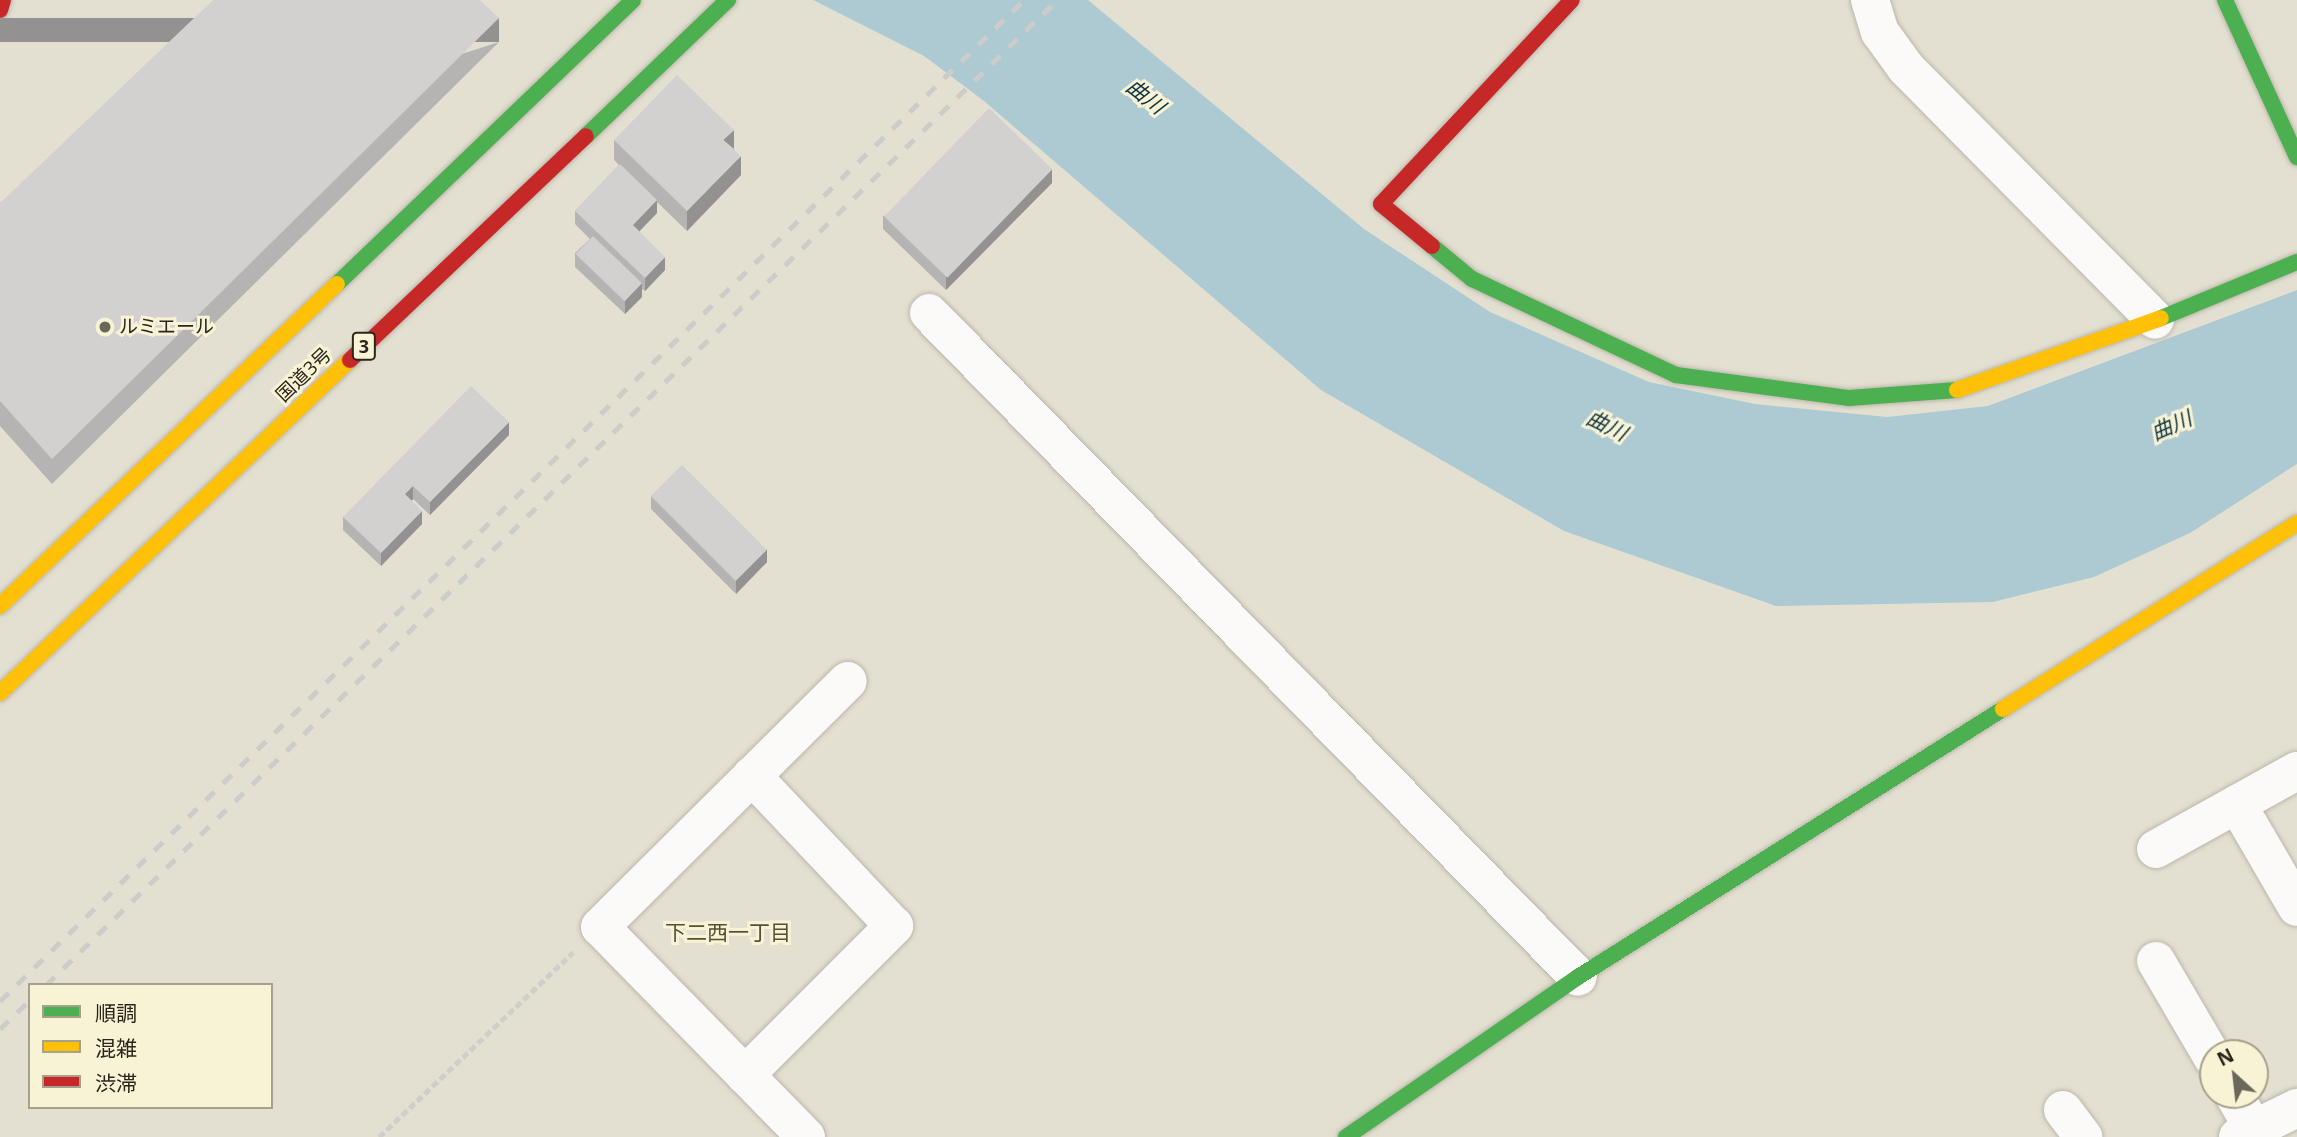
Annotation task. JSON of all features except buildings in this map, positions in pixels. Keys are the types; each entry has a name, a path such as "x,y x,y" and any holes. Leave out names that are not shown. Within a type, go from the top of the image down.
{"main road":[{"path":"0,10 3,0"},
{"path":"0,606 633,0"},
{"name":"国道3号","path":"0,692 729,0"},
{"path":"1572,0 1381,204 1472,279 1676,375 1849,398 1940,395 2093,347 2297,262"},
{"path":"2225,0 2297,157"},
{"path":"1346,1137 1578,977 2297,523"}],"street":[{"path":"1870,0 1880,32 1906,68 2155,320"},
{"path":"929,313 1578,977"},
{"path":"806,1137 600,927 848,681"},
{"path":"2156,849 2297,771"},
{"path":"745,1075 894,926 752,776"},
{"path":"2237,804 2297,907"},
{"path":"2156,961 2202,1039"},
{"path":"2238,1109 2246,1133 2297,1108"}],"path":[{"path":"379,1137 600,927"}],"water":[{"name":"曲川","path":"813,0 1088,0 1364,229 1490,312 1649,382 1755,404 1887,417 1988,406 2297,290 2297,464 2190,533 2094,577 1993,602 1776,606 1564,531 1321,390 984,101 924,56"}],"railway":[{"path":"0,1001 1024,0"},
{"path":"48,983 1057,0"},
{"path":"0,1029 28,1002"}],"traffic: fast":[{"path":"337,284 633,0"},
{"path":"586,136 728,0"},
{"path":"2225,0 2297,157"},
{"path":"1432,246 1472,279 1676,375 1849,398 1957,390"},
{"path":"2161,318 2297,262"},
{"path":"1346,1137 1578,977 2003,709"}],"traffic: slow":[{"path":"0,606 337,284"},
{"path":"1957,390 2161,318"},
{"path":"0,693 350,360"},
{"path":"2003,709 2297,523"}],"traffic: jam":[{"path":"0,10 3,0"},
{"path":"1432,246 1381,204 1572,0"},
{"path":"350,360 586,136"}],"place":[{"name":"ルミエール","path":"105,327"}],"district":[{"name":"下二西一丁目","path":"728,932"}]}
